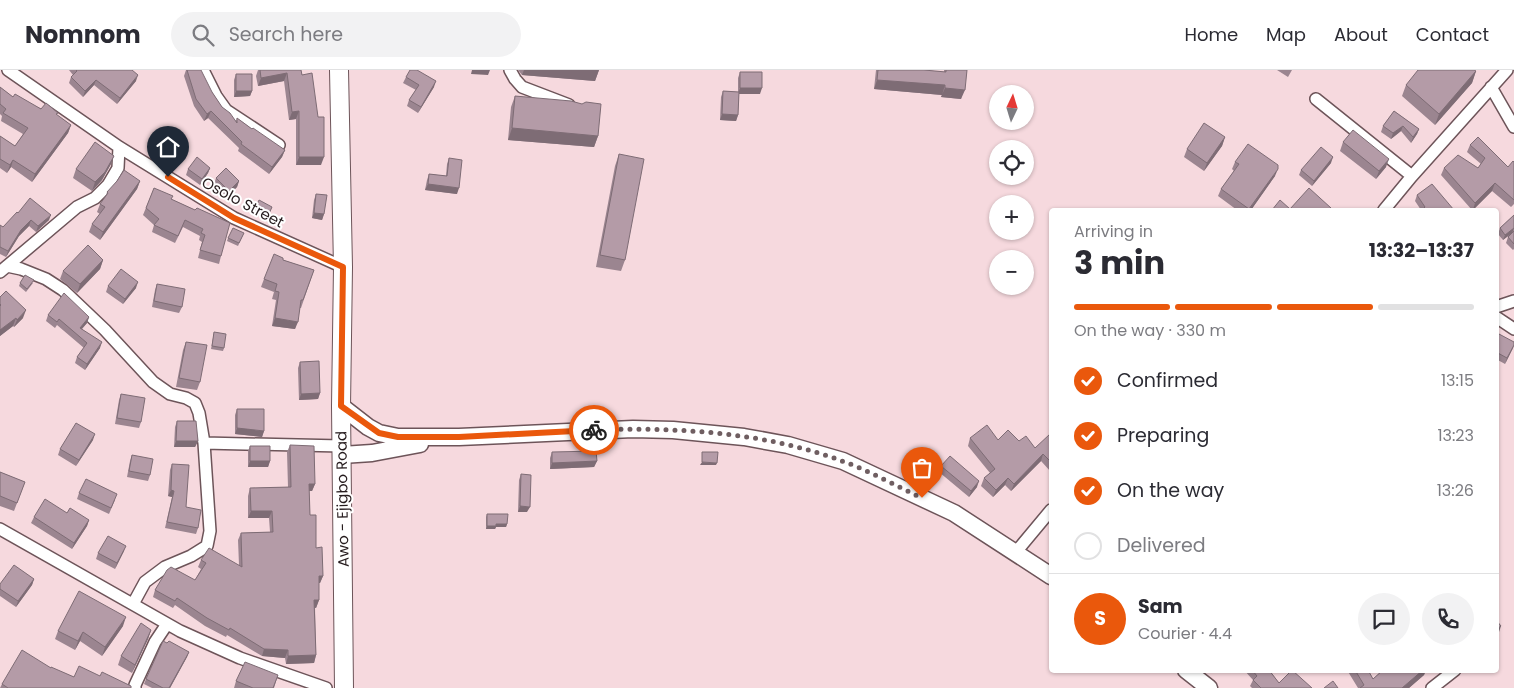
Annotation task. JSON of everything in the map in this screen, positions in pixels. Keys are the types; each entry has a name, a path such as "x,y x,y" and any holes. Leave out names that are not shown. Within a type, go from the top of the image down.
{"main road":[{"name":"Awo - Ejigbo Road","path":"340,70 343,267 341,406 344,688"},
{"path":"341,406 368,427 387,435 398,437 459,437 633,429 673,430 744,437 788,446 842,461 954,512 1049,575"},
{"path":"342,451 372,453 459,437"},
{"path":"1190,673 1210,688"}],"street":[{"name":"Osolo Street","path":"8,70 118,146 234,218 343,267"},
{"path":"203,70 216,96 226,110 279,145"},
{"path":"510,70 515,80 522,86 577,108"},
{"path":"1386,208 1506,70"},
{"path":"1491,87 1514,127"},
{"path":"1316,99 1412,176"},
{"path":"5,265 77,207 95,198 108,184 118,168 118,146"},
{"path":"5,265 46,279 63,290 105,330 154,382 170,394 186,398 195,403 199,413 204,443 210,531 207,546 191,556 165,567 145,582 133,604"},
{"path":"1499,306 1514,301"},
{"path":"1499,319 1514,329"},
{"path":"204,443 342,451"},
{"path":"1016,552 1049,512"},
{"path":"0,530 167,624 240,658 326,688"},
{"path":"135,688 155,642 167,624"},
{"path":"1432,688 1451,673"}],"building":[{"path":"76,70 132,70 138,75 120,98 96,80 85,91 71,77"},
{"path":"187,70 201,70 222,107 230,113 237,123 237,118 285,150 272,167 241,144 242,142 211,111 207,114 196,99"},
{"path":"260,70 301,70 302,75 312,73 318,117 324,117 324,157 299,157 299,111 292,112 287,73 261,78"},
{"path":"410,70 417,70 436,81 421,107 409,100 419,85 406,77"},
{"path":"878,70 946,72 946,70 967,70 965,90 945,88 945,85 877,80"},
{"path":"1418,70 1476,71 1439,114 1406,85"},
{"path":"740,72 762,72 762,88 740,88"},
{"path":"236,74 252,74 252,91 236,91"},
{"path":"0,87 13,97 15,94 41,109 46,103 58,113 56,114 71,125 35,174 13,160 10,165 0,159 0,136 15,146 28,128 3,113 6,109 0,104"},
{"path":"723,91 739,92 738,115 722,114"},
{"path":"515,96 571,101 582,104 586,102 601,104 598,136 512,128"},
{"path":"1394,111 1419,129 1413,137 1403,126 1393,133 1383,126"},
{"path":"1204,123 1225,137 1207,163 1187,149"},
{"path":"1353,130 1389,159 1379,171 1343,142"},
{"path":"1478,137 1508,167 1514,162 1514,200 1495,183 1475,203 1444,168 1458,155 1478,168 1485,158 1470,145"},
{"path":"95,142 114,156 105,172 95,182 76,169"},
{"path":"1248,144 1278,165 1278,169 1250,208 1221,189 1239,164 1235,162"},
{"path":"1321,147 1333,157 1314,181 1301,170"},
{"path":"619,154 644,159 625,260 600,255"},
{"path":"197,157 210,168 202,179 188,169"},
{"path":"449,158 462,160 459,188 428,184 429,174 447,176"},
{"path":"226,168 239,181 229,191 216,178"},
{"path":"124,170 140,181 103,232 92,224 105,207 100,204 107,192"},
{"path":"1432,184 1452,208 1424,208 1417,195"},
{"path":"154,188 173,196 171,199 230,223 221,256 200,250 205,235 201,233 203,229 185,220 178,236 154,225 159,219 146,208"},
{"path":"1309,188 1331,208 1291,208"},
{"path":"316,194 327,195 324,214 314,213"},
{"path":"30,198 51,215 38,226 31,220 21,230 8,251 0,247 0,225 3,227"},
{"path":"259,200 272,207 268,216 255,209"},
{"path":"1280,200 1289,208 1274,208"},
{"path":"1514,215 1514,228 1505,235 1500,228"},
{"path":"233,228 244,233 239,243 228,238"},
{"path":"1514,231 1514,244 1508,237"},
{"path":"88,245 103,260 80,284 63,271"},
{"path":"274,254 283,258 283,260 314,270 303,300 301,300 298,322 275,318 279,292 275,291 277,284 264,279"},
{"path":"121,269 138,282 125,299 108,286"},
{"path":"25,275 34,280 27,289 20,283"},
{"path":"157,284 185,289 182,307 154,301"},
{"path":"6,291 26,310 17,320 16,318 0,330 0,297"},
{"path":"64,293 89,317 80,328 102,342 87,364 77,357 87,343 59,319 57,322 48,315"},
{"path":"214,332 226,334 224,348 212,346"},
{"path":"1499,334 1514,342 1507,358 1499,354"},
{"path":"186,342 207,345 200,382 179,378"},
{"path":"319,361 320,393 301,394 300,362"},
{"path":"121,394 145,398 141,422 117,418"},
{"path":"237,409 264,409 264,431 237,428"},
{"path":"177,421 196,421 198,441 176,441"},
{"path":"76,423 95,434 79,460 60,449"},
{"path":"987,425 998,440 1008,430 1019,441 1026,436 1035,448 1049,435 1049,460 1043,454 1014,484 1008,478 996,490 984,478 995,469 970,438"},
{"path":"290,445 314,446 315,484 309,484 310,515 316,515 316,548 322,547 323,576 319,576 319,600 314,600 316,655 288,656 288,650 264,649 230,628 229,630 207,618 177,598 175,601 155,590 167,570 171,567 195,580 206,563 201,560 209,548 242,567 241,533 273,532 272,511 251,511 250,488 291,487"},
{"path":"250,446 270,446 270,461 250,461"},
{"path":"596,451 597,461 552,463 552,452"},
{"path":"702,452 718,452 717,463 702,462"},
{"path":"132,455 153,459 150,475 129,471"},
{"path":"950,456 979,481 971,491 941,466"},
{"path":"172,464 189,465 186,507 201,510 198,528 167,522 174,491 171,490"},
{"path":"0,472 25,482 17,503 0,496"},
{"path":"521,474 531,475 530,507 520,506"},
{"path":"86,479 117,494 111,508 79,493"},
{"path":"45,499 67,513 70,508 89,520 74,543 34,517"},
{"path":"487,514 508,514 507,524 487,526"},
{"path":"108,536 126,546 117,563 98,553"},
{"path":"14,565 34,579 18,601 0,589 0,584"},
{"path":"79,591 126,617 105,647 83,632 78,641 58,631"},
{"path":"141,623 151,630 135,665 121,656"},
{"path":"163,641 167,643 169,641 189,652 169,688 163,688 146,679"},
{"path":"22,650 51,668 74,677 79,666 100,676 102,672 131,686 131,688 8,688 2,684"},
{"path":"245,662 278,675 273,688 253,688 236,681"},
{"path":"1254,673 1271,673 1279,683 1289,673 1295,673 1312,688 1261,688 1253,680 1257,676"},
{"path":"1357,673 1370,673 1373,679 1380,673 1420,673 1402,688 1360,688 1364,685"},
{"path":"1333,681 1338,688 1324,688"}],"way so far":[{"path":"594,430 673,430 744,437 788,446 842,461 922,498"}],"route":[{"path":"168,177 234,218 343,267 341,406 368,427 379,433 398,437 459,437 594,430"}]}
